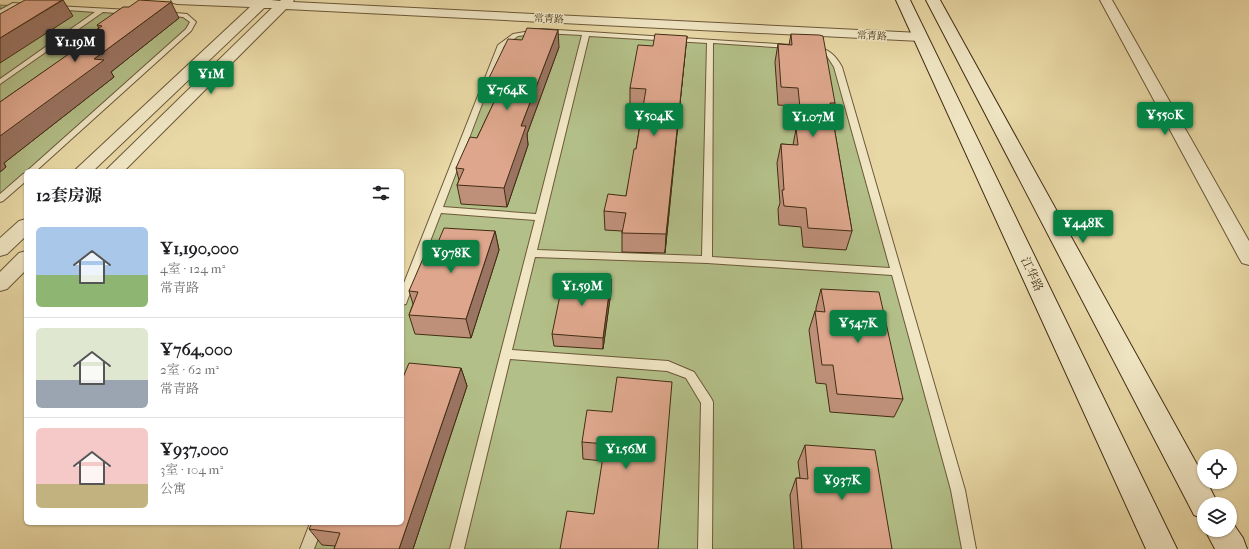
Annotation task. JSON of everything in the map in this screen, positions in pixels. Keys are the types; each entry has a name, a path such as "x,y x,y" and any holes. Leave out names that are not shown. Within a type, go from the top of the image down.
{"main road":[{"name":"江华路","path":"903,0 1158,543"},
{"path":"933,0 1200,497"},
{"path":"1220,537 1226,549"},
{"path":"1224,537 1232,549"}],"street":[{"name":"常青路","path":"177,0 286,3 609,22 920,37"},
{"path":"1106,0 1242,232 1249,258"},
{"path":"85,169 263,2"},
{"path":"116,169 286,3"},
{"path":"0,249 24,227"},
{"path":"0,284 24,260"}],"lane":[{"path":"0,13 13,5 35,7"},
{"path":"50,8 140,13"},
{"path":"0,82 102,10"},
{"path":"33,169 189,30 193,22 185,15 154,13"},
{"path":"603,35 609,22"},
{"path":"731,28 731,43"},
{"path":"404,296 501,45 515,34 542,31 803,47 822,50 833,57 838,68 958,490 969,549"},
{"path":"457,549 586,34"},
{"path":"707,260 710,42"},
{"path":"0,199 24,178"},
{"path":"437,210 540,217"},
{"path":"531,253 707,260 896,272"},
{"path":"506,354 668,366 690,375 706,402 705,549"},
{"path":"306,549 315,525"}],"green space":[{"path":"0,5 185,15 193,22 189,30 33,169 24,169 24,178 0,199"},
{"path":"542,31 822,50 833,57 969,549 307,549 316,525 404,525 404,296 501,45 510,37"}],"building":[{"path":"25,0 62,0 0,38 0,14"},
{"path":"139,0 171,2 94,59 104,60 0,136 0,102 96,35 89,35 102,26 97,25 123,7 129,7"},
{"path":"527,28 558,30 521,126 526,126 504,188 457,185 464,169 456,168 470,137 477,138 504,81 488,80 508,39 522,40"},
{"path":"655,34 687,36 666,234 622,233 626,213 604,211 608,194 626,196 646,89 630,88 638,45 653,46"},
{"path":"791,34 823,36 835,103 830,103 852,231 808,228 806,208 784,206 782,190 784,190 781,144 798,145 796,128 802,128 798,88 781,87 778,44 792,45"},
{"path":"444,228 495,231 466,319 409,315 418,292 409,291 428,247 436,247"},
{"path":"564,276 611,279 603,338 552,334"},
{"path":"821,289 879,292 903,399 837,394 833,365 822,365 815,311 825,312"},
{"path":"409,363 461,368 399,549 334,549 340,533 309,529 311,525 404,525 404,375"},
{"path":"617,377 672,382 658,549 560,549 567,511 594,514 605,444 582,442 587,410 612,412"},
{"path":"805,445 875,450 892,549 802,549 796,478 808,479"}]}
